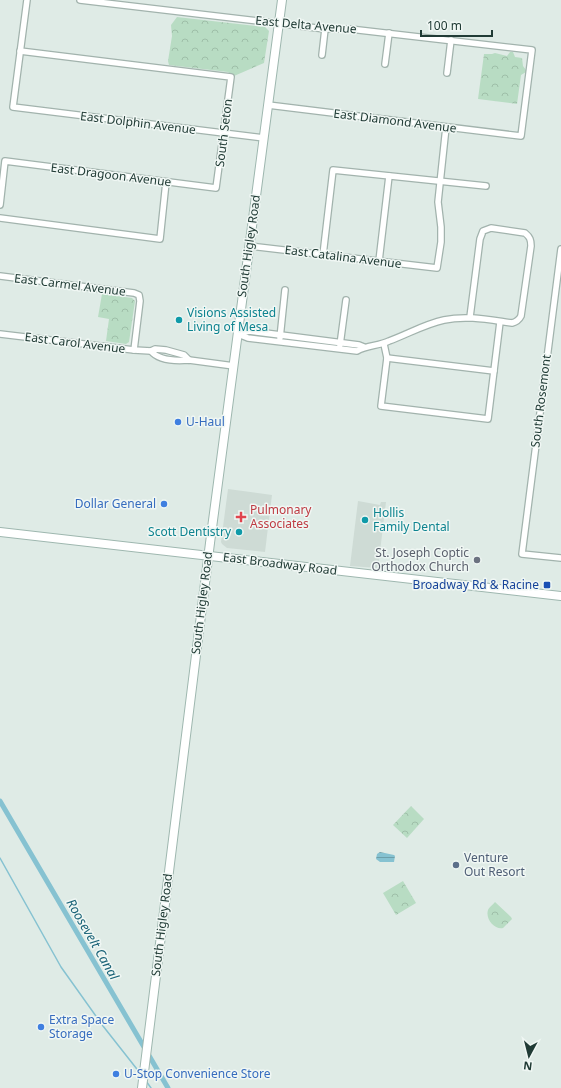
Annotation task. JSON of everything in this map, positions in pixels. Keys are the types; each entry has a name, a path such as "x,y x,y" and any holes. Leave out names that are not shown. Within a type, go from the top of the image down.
{"main road":[{"name":"South Higley Road","path":"142,1088 208,556 282,0"},
{"name":"East Broadway Road","path":"0,532 561,596"}],"street":[{"path":"20,51 27,0"},
{"name":"East Delta Avenue","path":"80,0 279,24 325,29 350,29 389,33 532,50 521,136"},
{"path":"322,55 325,29"},
{"path":"385,64 389,33"},
{"path":"447,73 451,40"},
{"name":"South Seton","path":"20,51 231,77 216,188"},
{"name":"East Dolphin Avenue","path":"20,51 13,107 264,138"},
{"name":"East Diamond Avenue","path":"268,105 521,136"},
{"path":"440,181 446,127"},
{"name":"East Dragoon Avenue","path":"0,205 5,161 216,188"},
{"path":"323,255 333,170 486,186"},
{"path":"379,261 389,176"},
{"name":"East Catalina Avenue","path":"250,246 437,268 441,242 438,202 440,181"},
{"path":"0,218 160,239 166,182"},
{"path":"238,334 248,338 357,351 364,347 384,344 444,320 470,318 512,323 520,319 521,316 531,240 526,233 491,228 487,229 482,234 470,318"},
{"name":"South Rosemont","path":"561,249 559,280 522,554 561,558"},
{"name":"East Carmel Avenue","path":"0,276 134,293 139,295 140,301 134,350"},
{"path":"279,342 286,290"},
{"path":"340,350 346,300"},
{"path":"384,344 387,358 380,406 488,419 500,322"},
{"path":"238,334 249,331 359,345 364,347"},
{"name":"East Carol Avenue","path":"0,334 151,352 155,349 166,350 184,355 189,360 234,366"},
{"path":"387,358 494,371"}],"shaded area":[{"path":"228,489 272,495 265,552 227,548 222,544 221,542"},
{"path":"358,501 380,505 381,502 386,502 378,568 350,566"}],"green space":[{"path":"177,17 265,27 269,31 264,63 234,76 228,72 169,65 168,61 172,36 171,25"},
{"path":"510,52 513,52 515,57 522,58 523,66 526,70 526,72 521,75 517,104 478,99 484,54 495,53 507,56"},
{"path":"102,294 132,298 135,301 129,342 126,344 106,341 109,319 98,317"},
{"path":"411,806 424,819 407,838 393,825"},
{"path":"403,881 416,903 396,915 383,893"},
{"path":"495,902 512,919 503,928 494,926 488,917 487,913"}],"water":[{"path":"380,852 394,855 394,862 380,862 376,859 377,854"}],"waterway":[{"name":"Roosevelt Canal","path":"0,801 168,1088"},
{"path":"0,858 61,967 103,1026 140,1073"},
{"path":"146,1081 151,1088"}],"place":[{"name":"Visions Assisted Living of Mesa","path":"179,320"},
{"name":"U-Haul","path":"178,422"},
{"name":"Dollar General","path":"164,504"},
{"name":"Pulmonary Associates","path":"241,517"},
{"name":"Hollis Family Dental","path":"365,520"},
{"name":"Scott Dentistry","path":"239,532"},
{"name":"St. Joseph Coptic Orthodox Church","path":"477,560"},
{"name":"Broadway Rd & Racine","path":"547,585"},
{"name":"Venture Out Resort","path":"456,865"},
{"name":"Extra Space Storage","path":"41,1027"},
{"name":"U-Stop Convenience Store","path":"116,1074"}]}
